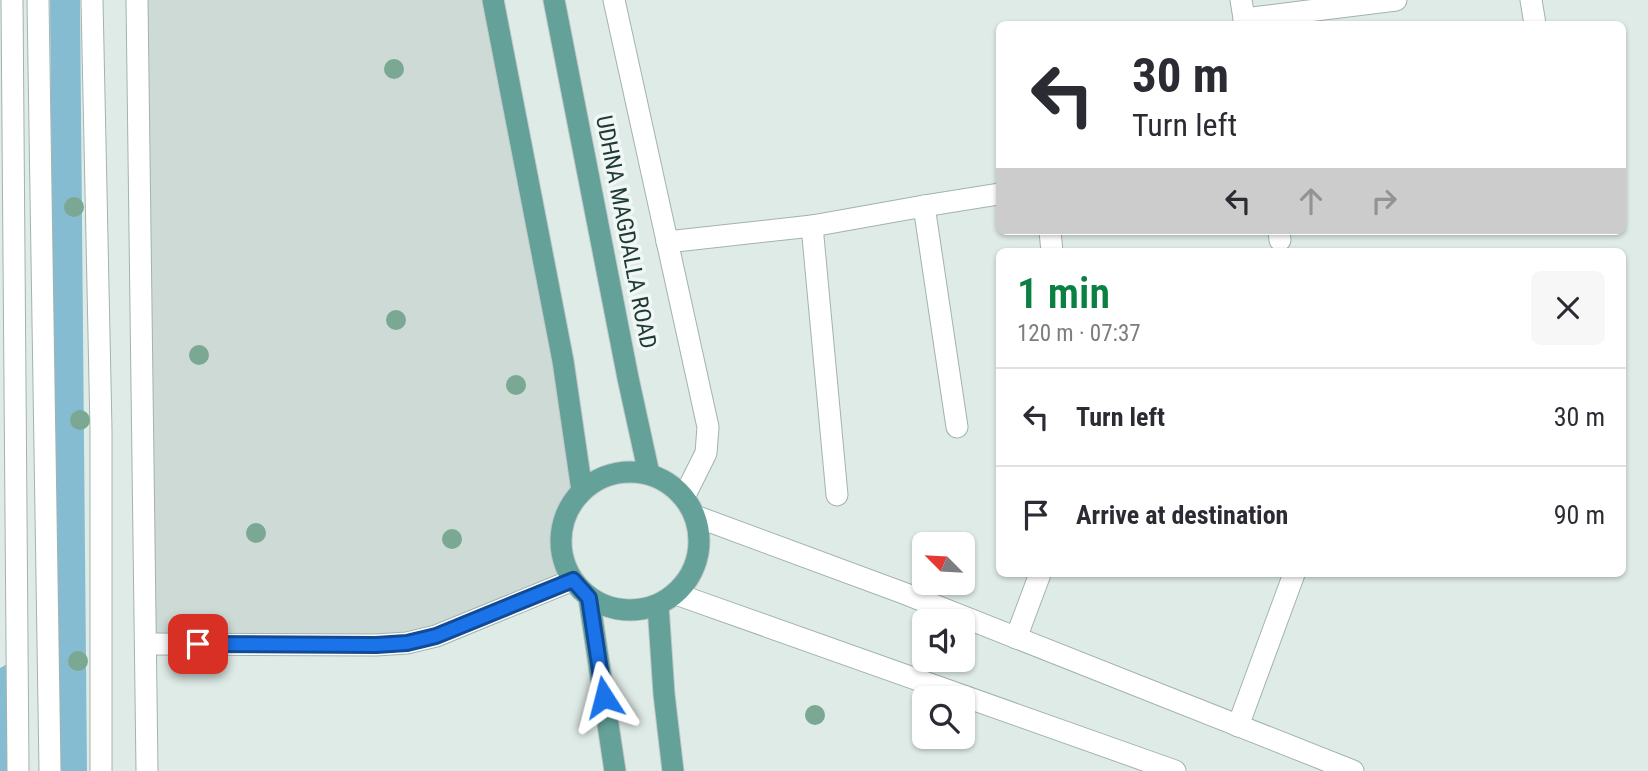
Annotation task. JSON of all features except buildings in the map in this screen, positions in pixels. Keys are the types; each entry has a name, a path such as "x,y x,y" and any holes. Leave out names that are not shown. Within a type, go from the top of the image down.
{"main road":[{"path":"493,0 563,361 582,491"},
{"name":"UDHNA MAGDALLA ROAD","path":"554,0 649,474"},
{"path":"625,472 649,474 669,483 690,506 700,537 698,558 690,578 667,600 634,611 610,608 589,598 573,580 563,558 561,534 568,511 582,491 602,478 625,472"},
{"path":"589,598 615,771"},
{"path":"667,600 664,694 673,771"}],"street":[{"path":"12,0 18,771"},
{"path":"37,0 50,771"},
{"path":"92,0 101,430 101,771"},
{"path":"137,0 147,771"},
{"path":"614,0 708,427 706,453 690,506 1353,771"},
{"path":"1243,15 1396,0"},
{"path":"1531,0 1534,21"},
{"path":"667,242 812,226 996,194"},
{"path":"924,206 957,427"},
{"path":"812,226 837,495"},
{"path":"1016,638 1039,577"},
{"path":"1238,726 1293,577"},
{"path":"147,644 407,643 436,636 573,580"},
{"path":"667,600 1175,771"}],"shaded area":[{"path":"138,0 487,0 578,488 565,507 558,531 559,559 564,576 432,630 407,636 155,637"}],"water":[{"path":"19,658 17,771 0,771 0,668"}],"waterway":[{"path":"65,0 72,771"}],"route":[{"path":"198,644 407,643 436,636 573,580 589,598 604,697"}]}
